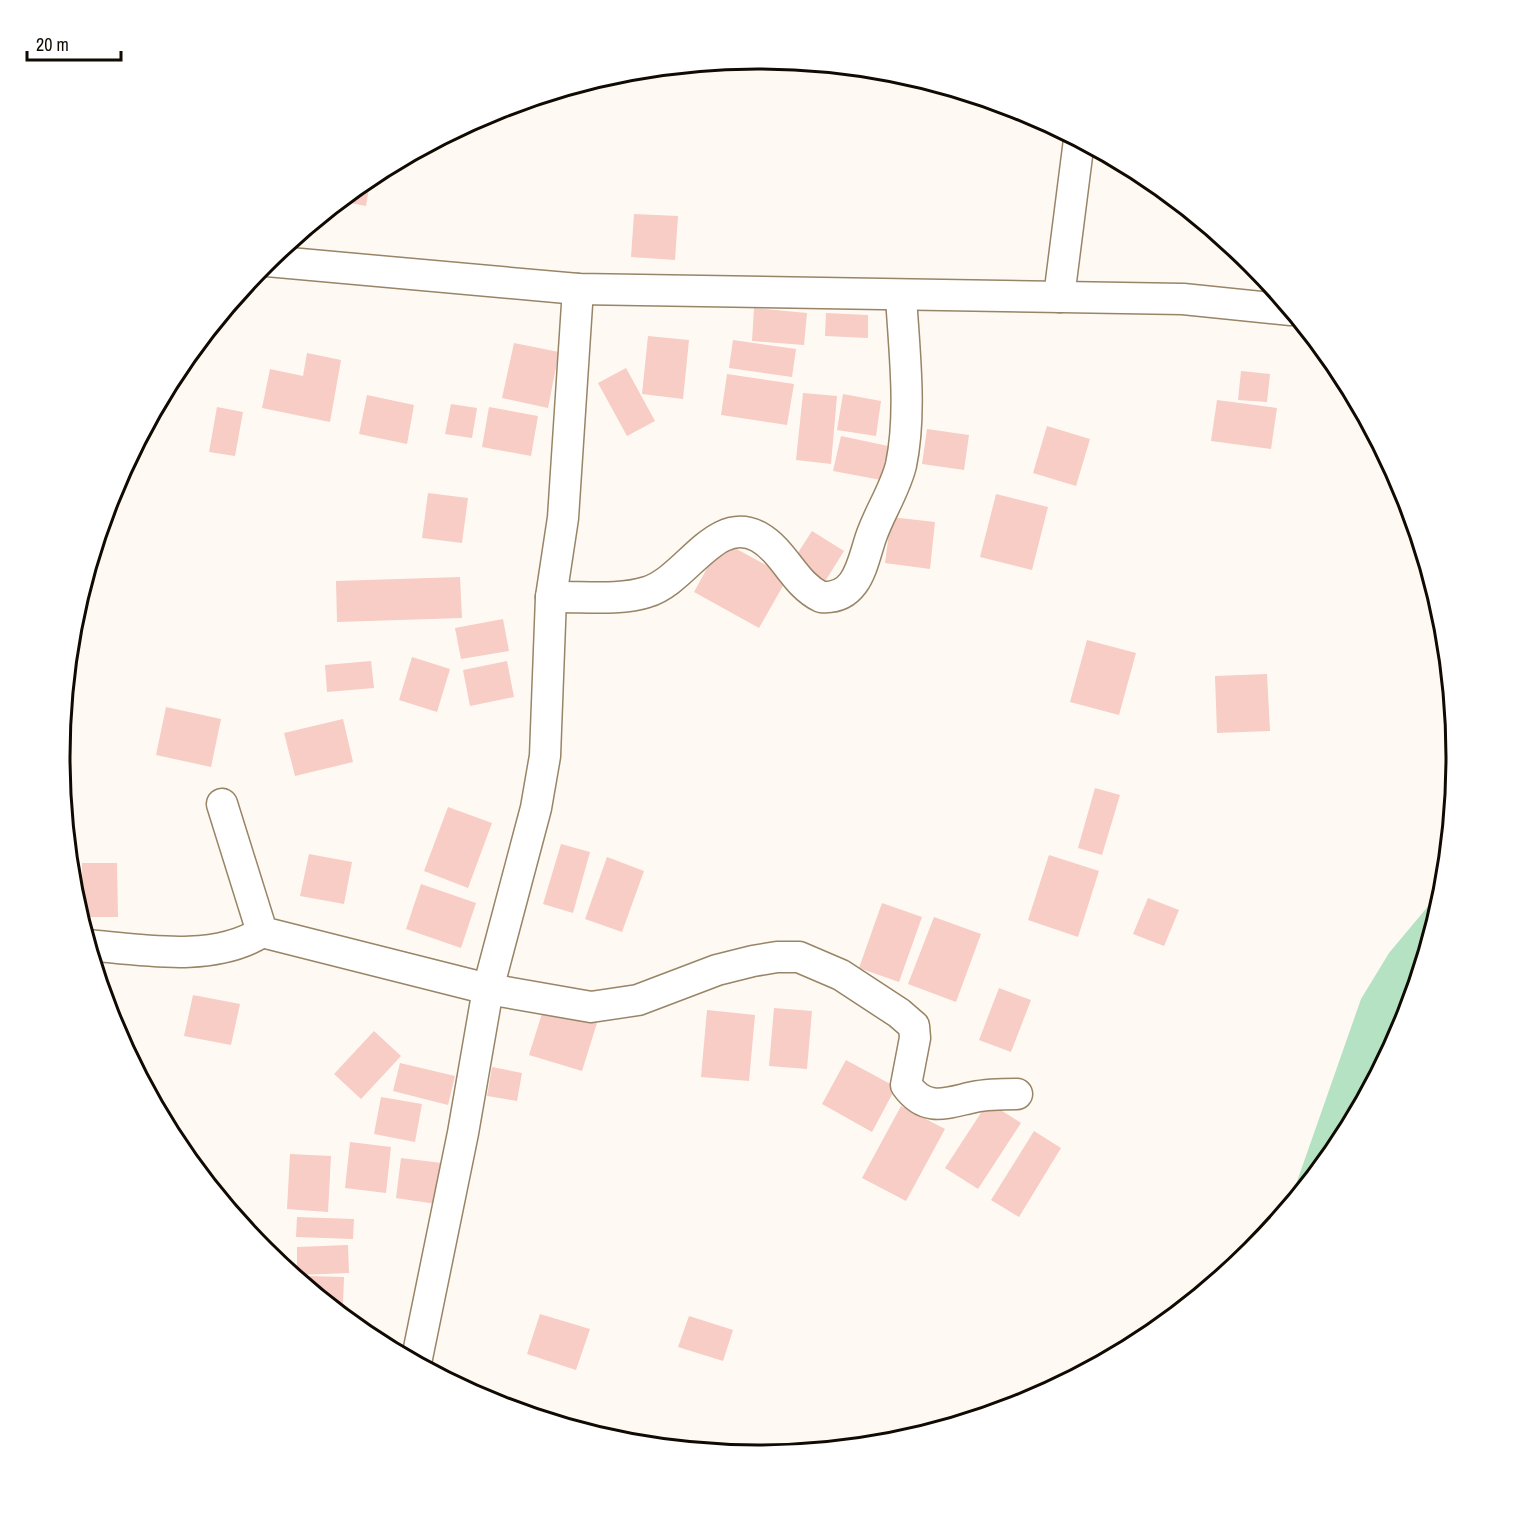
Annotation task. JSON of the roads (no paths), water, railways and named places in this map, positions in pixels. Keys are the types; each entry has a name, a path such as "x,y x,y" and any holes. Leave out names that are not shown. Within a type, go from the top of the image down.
{"street":[{"path":"1059,297 1078,148"},
{"path":"281,262 578,289 1183,299 1280,309"},
{"path":"417,1356 461,1144 488,989 536,808 545,756 551,597 563,518 578,289"},
{"path":"551,597 617,596 648,592 669,581 715,538 735,532 758,537 802,584 821,597 840,595 852,586 860,574 874,528 901,465 905,366 901,296"},
{"path":"222,804 262,932"},
{"path":"96,945 201,950 248,941 262,932 488,989 605,1007 638,1000 717,970 777,957 799,957 841,975 899,1013 914,1026 915,1038 906,1085 914,1096 939,1105 993,1094 1017,1094"}]}
